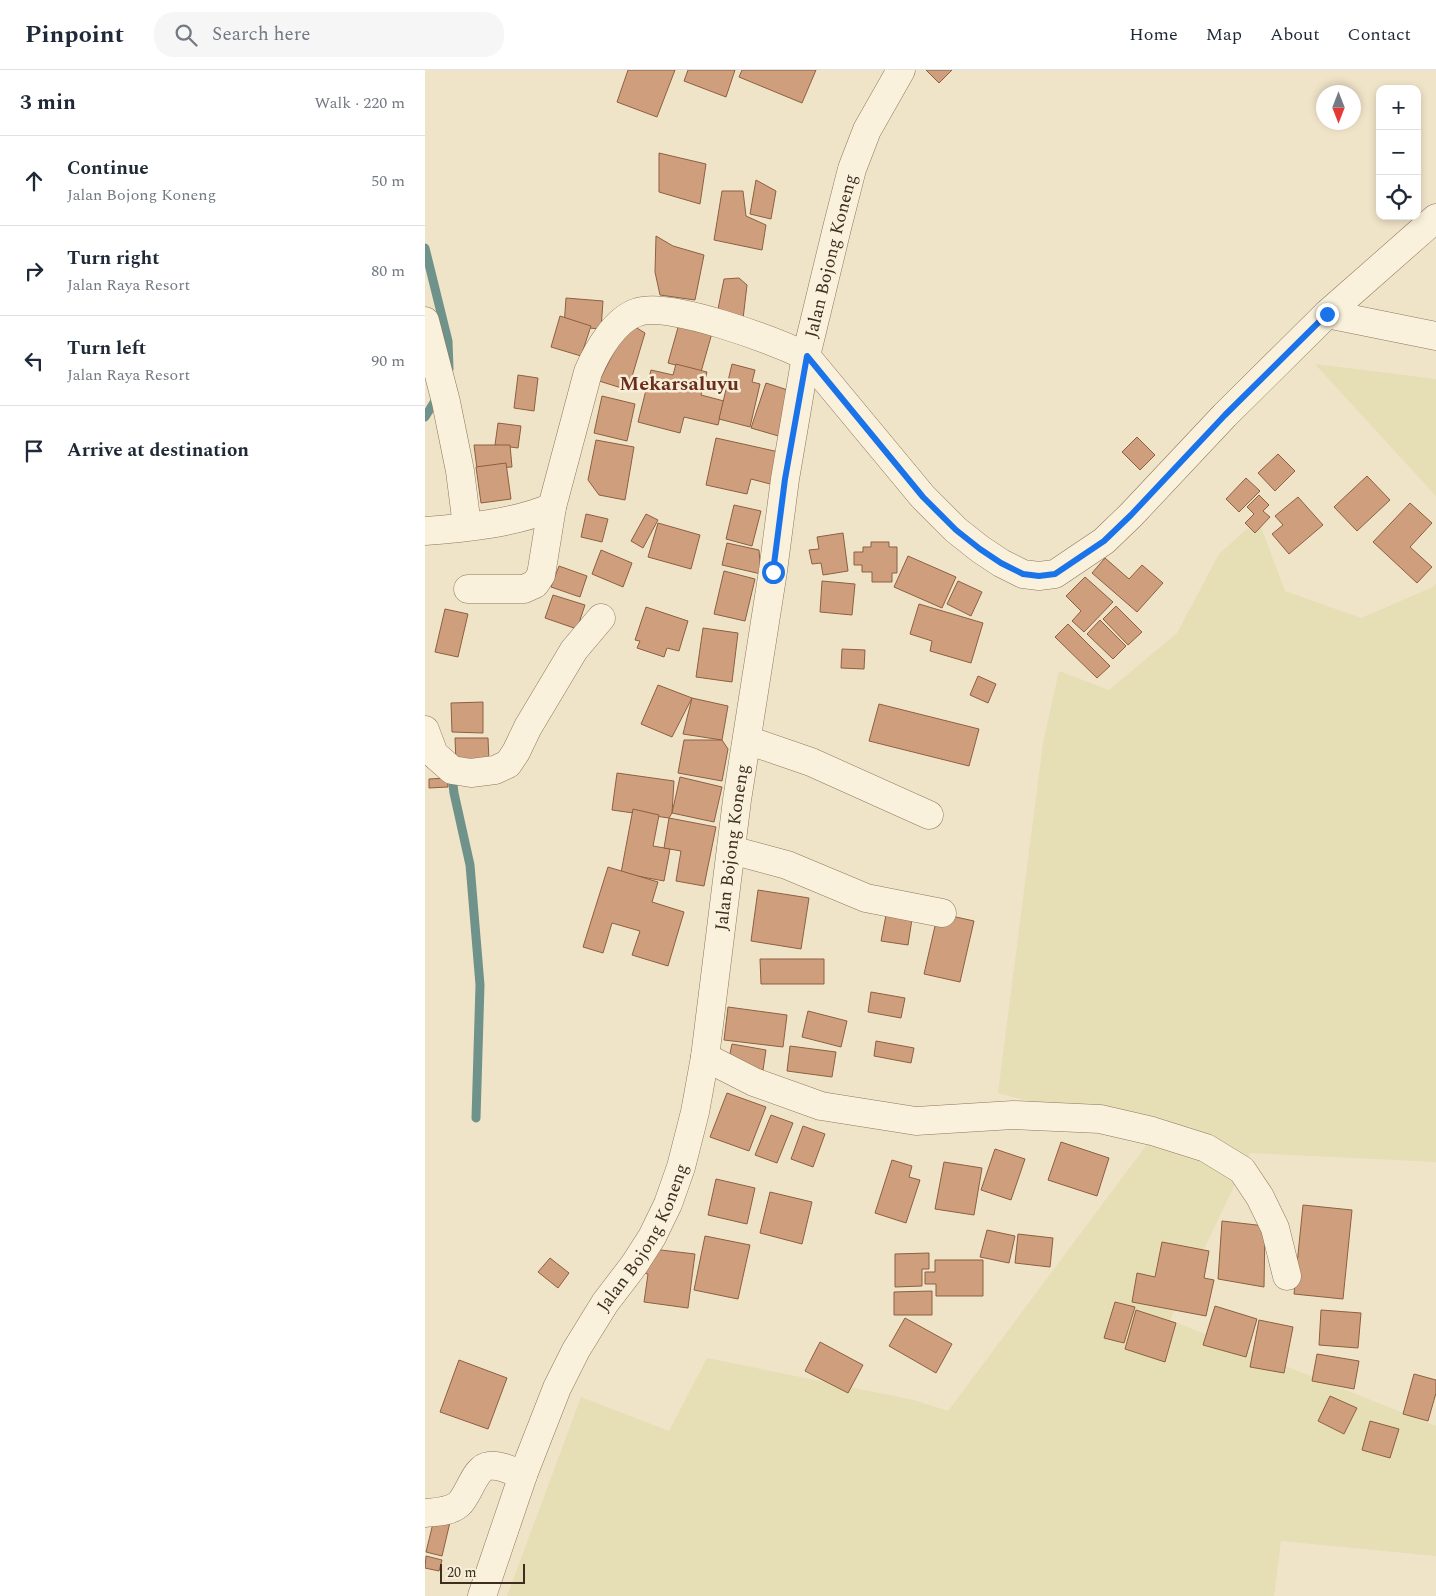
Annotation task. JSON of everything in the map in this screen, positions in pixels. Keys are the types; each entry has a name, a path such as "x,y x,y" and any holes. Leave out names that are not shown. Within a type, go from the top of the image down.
{"street":[{"name":"Jalan Bojong Koneng","path":"482,1596 523,1475 557,1388 576,1350 605,1303 634,1265 652,1237 668,1204 683,1158 695,1112 705,1057 737,800 785,479 807,356 852,169 867,130 901,70"},
{"path":"468,589 524,589 535,584 541,575 552,507 588,372 595,355 607,338 626,318 639,311 663,310 690,316 781,344 807,356 923,497 956,530 1001,563 1023,574 1039,576 1055,574 1104,541 1131,515 1231,408 1327,314 1436,218"},
{"path":"1327,314 1436,336"},
{"path":"425,321 459,462 467,526"},
{"path":"425,531 532,516 552,507"},
{"path":"425,730 434,754 452,770 471,773 495,770 508,764 574,650 601,618"},
{"path":"747,740 811,762 929,815"},
{"path":"731,850 787,864 866,898 942,913"},
{"path":"705,1057 754,1082 821,1106 915,1121 1013,1115 1100,1118 1152,1131 1206,1148 1242,1170 1260,1197 1275,1228 1287,1276"},
{"path":"425,1512 450,1510 459,1504 481,1469 490,1466 523,1475"}],"shaded area":[{"path":"1315,364 1436,379 1436,496"},
{"path":"1258,519 1285,591 1361,618 1433,587 1436,583 1436,1162 1250,1153 1170,1320 1436,1426 1436,1556 1281,1541 1274,1596 507,1596 581,1397 669,1431 707,1358 914,1400 948,1411 1154,1135 998,1093 1043,743 1059,671 1109,690 1177,633 1219,554"}],"building":[{"path":"628,70 675,70 657,117 617,102"},
{"path":"688,70 735,70 726,97 684,81"},
{"path":"742,70 816,70 802,103 739,77"},
{"path":"926,70 952,70 939,83"},
{"path":"659,153 706,164 700,204 659,192"},
{"path":"756,180 776,191 771,219 750,214"},
{"path":"722,191 743,191 746,216 766,225 762,250 714,240"},
{"path":"656,236 673,246 704,255 695,300 660,295 655,272"},
{"path":"739,278 747,285 743,319 717,314 724,279"},
{"path":"566,298 603,301 601,329 564,326"},
{"path":"560,316 591,326 581,356 551,347"},
{"path":"629,323 645,333 628,390 599,381"},
{"path":"679,324 712,333 701,372 668,363"},
{"path":"676,364 707,372 701,395 724,401 718,425 684,417 680,433 638,422 651,370 673,375"},
{"path":"732,364 755,370 752,382 760,384 750,427 719,419"},
{"path":"518,375 538,378 534,411 514,408"},
{"path":"766,383 797,393 782,437 751,428"},
{"path":"602,396 635,404 627,441 594,433"},
{"path":"498,423 521,426 518,448 495,445"},
{"path":"1137,437 1155,455 1140,470 1122,452"},
{"path":"716,438 779,452 774,485 751,479 747,494 706,485"},
{"path":"596,440 634,447 625,500 599,495 588,480"},
{"path":"474,445 510,445 512,467 477,469"},
{"path":"1278,454 1295,471 1275,491 1258,473"},
{"path":"506,463 511,499 481,503 476,467"},
{"path":"1367,476 1390,500 1357,531 1334,507"},
{"path":"1246,478 1260,491 1239,512 1226,499"},
{"path":"1259,495 1269,505 1263,511 1270,517 1255,533 1245,523 1254,514 1247,507"},
{"path":"1298,497 1323,525 1289,554 1272,534 1283,525 1275,516"},
{"path":"1410,503 1432,523 1410,547 1432,567 1417,583 1373,542"},
{"path":"734,505 761,511 752,546 726,539"},
{"path":"586,514 608,519 602,542 581,537"},
{"path":"646,514 658,520 643,548 631,541"},
{"path":"658,523 700,535 691,569 648,557"},
{"path":"843,533 848,571 823,575 821,563 812,564 809,550 819,549 817,537"},
{"path":"871,542 889,542 889,547 897,547 897,573 892,573 892,582 872,582 872,572 862,572 862,565 854,565 854,552 863,552 863,547 871,547"},
{"path":"727,543 759,550 761,574 722,565"},
{"path":"601,550 632,563 623,587 592,574"},
{"path":"908,556 956,577 942,608 894,587"},
{"path":"1105,558 1129,579 1142,565 1163,583 1137,612 1092,573"},
{"path":"559,566 587,576 580,597 551,587"},
{"path":"724,571 755,579 745,621 714,614"},
{"path":"1085,577 1113,602 1084,632 1072,621 1081,611 1066,596"},
{"path":"822,581 855,584 852,615 820,612"},
{"path":"958,581 982,592 971,616 947,604"},
{"path":"553,595 585,605 577,629 545,618"},
{"path":"919,604 983,623 971,663 930,651 932,641 910,634"},
{"path":"1116,606 1142,632 1128,645 1103,619"},
{"path":"646,607 688,621 679,651 667,648 664,657 637,648 640,641 635,640"},
{"path":"445,609 468,614 458,657 435,652"},
{"path":"1100,620 1126,646 1113,659 1087,634"},
{"path":"1068,624 1110,666 1097,678 1055,637"},
{"path":"703,628 738,633 732,682 696,677"},
{"path":"842,649 865,650 864,669 841,668"},
{"path":"978,676 996,684 988,703 970,695"},
{"path":"658,685 692,698 672,737 641,724"},
{"path":"692,698 728,706 722,740 683,734"},
{"path":"483,702 483,733 452,732 451,703"},
{"path":"879,704 979,729 969,766 869,741"},
{"path":"455,738 488,738 489,761 456,762"},
{"path":"684,740 722,740 728,749 722,781 678,773"},
{"path":"617,773 674,781 672,813 669,818 612,810"},
{"path":"680,777 722,787 714,822 672,813"},
{"path":"447,778 448,787 429,788 429,779"},
{"path":"633,809 659,815 653,846 670,849 664,881 621,873"},
{"path":"669,818 716,827 704,886 676,881 681,851 664,848"},
{"path":"608,867 658,882 652,902 684,912 668,966 632,955 640,931 612,923 603,953 583,947"},
{"path":"758,890 809,898 801,949 751,941"},
{"path":"938,913 974,921 960,982 924,974"},
{"path":"886,915 912,919 908,945 881,941"},
{"path":"760,959 824,959 824,984 761,984"},
{"path":"871,992 905,998 901,1018 868,1012"},
{"path":"728,1007 787,1015 783,1047 724,1040"},
{"path":"808,1011 847,1021 841,1047 802,1037"},
{"path":"876,1041 914,1048 911,1063 874,1056"},
{"path":"732,1044 766,1050 763,1070 728,1063"},
{"path":"790,1046 836,1052 832,1077 787,1071"},
{"path":"727,1093 766,1107 749,1151 710,1137"},
{"path":"771,1115 793,1123 777,1163 755,1155"},
{"path":"803,1126 825,1134 813,1167 791,1159"},
{"path":"1061,1142 1109,1158 1097,1196 1048,1180"},
{"path":"995,1149 1025,1159 1011,1200 981,1190"},
{"path":"892,1160 912,1166 909,1177 920,1180 906,1223 875,1213"},
{"path":"944,1162 982,1168 974,1215 935,1209"},
{"path":"716,1179 755,1188 747,1224 708,1215"},
{"path":"770,1192 812,1202 802,1244 760,1233"},
{"path":"1303,1205 1352,1210 1343,1299 1294,1294"},
{"path":"1222,1221 1265,1226 1264,1287 1218,1279"},
{"path":"987,1230 1015,1236 1009,1263 980,1257"},
{"path":"1018,1234 1053,1238 1050,1267 1015,1263"},
{"path":"705,1236 750,1245 738,1299 694,1290"},
{"path":"1162,1242 1209,1251 1204,1278 1214,1280 1206,1316 1132,1302 1137,1273 1155,1277"},
{"path":"652,1249 695,1254 688,1308 644,1302 648,1274 640,1272"},
{"path":"929,1253 929,1269 922,1269 922,1286 895,1287 895,1254"},
{"path":"550,1258 569,1273 558,1288 538,1272"},
{"path":"935,1260 983,1260 983,1296 936,1296 936,1284 925,1284 925,1272 935,1272"},
{"path":"932,1291 932,1315 894,1315 894,1292"},
{"path":"1115,1302 1135,1307 1124,1343 1104,1338"},
{"path":"1215,1306 1257,1319 1246,1357 1203,1345"},
{"path":"1136,1310 1176,1323 1165,1362 1125,1349"},
{"path":"1321,1310 1361,1313 1358,1348 1319,1345"},
{"path":"905,1318 952,1344 936,1373 889,1346"},
{"path":"1259,1320 1293,1327 1284,1373 1250,1367"},
{"path":"820,1342 863,1365 848,1393 805,1371"},
{"path":"1317,1354 1359,1361 1354,1389 1312,1381"},
{"path":"459,1360 507,1378 488,1429 440,1412"},
{"path":"1414,1374 1436,1380 1436,1393 1428,1421 1403,1414"},
{"path":"1330,1396 1357,1408 1344,1434 1318,1421"},
{"path":"1370,1421 1399,1429 1390,1458 1362,1450"},
{"path":"435,1515 451,1518 442,1556 426,1552"},
{"path":"426,1556 442,1560 439,1571 425,1568"}],"waterway":[{"path":"425,248 448,341 449,369"},
{"path":"425,417 438,396"},
{"path":"448,775 452,777 470,865 480,985 476,1118"}],"district":[{"name":"Mekarsaluyu","path":"679,383"}],"route":[{"path":"773,572 785,479 807,356 923,497 956,530 1001,563 1023,574 1039,576 1055,574 1104,541 1256,383 1327,314"}]}
